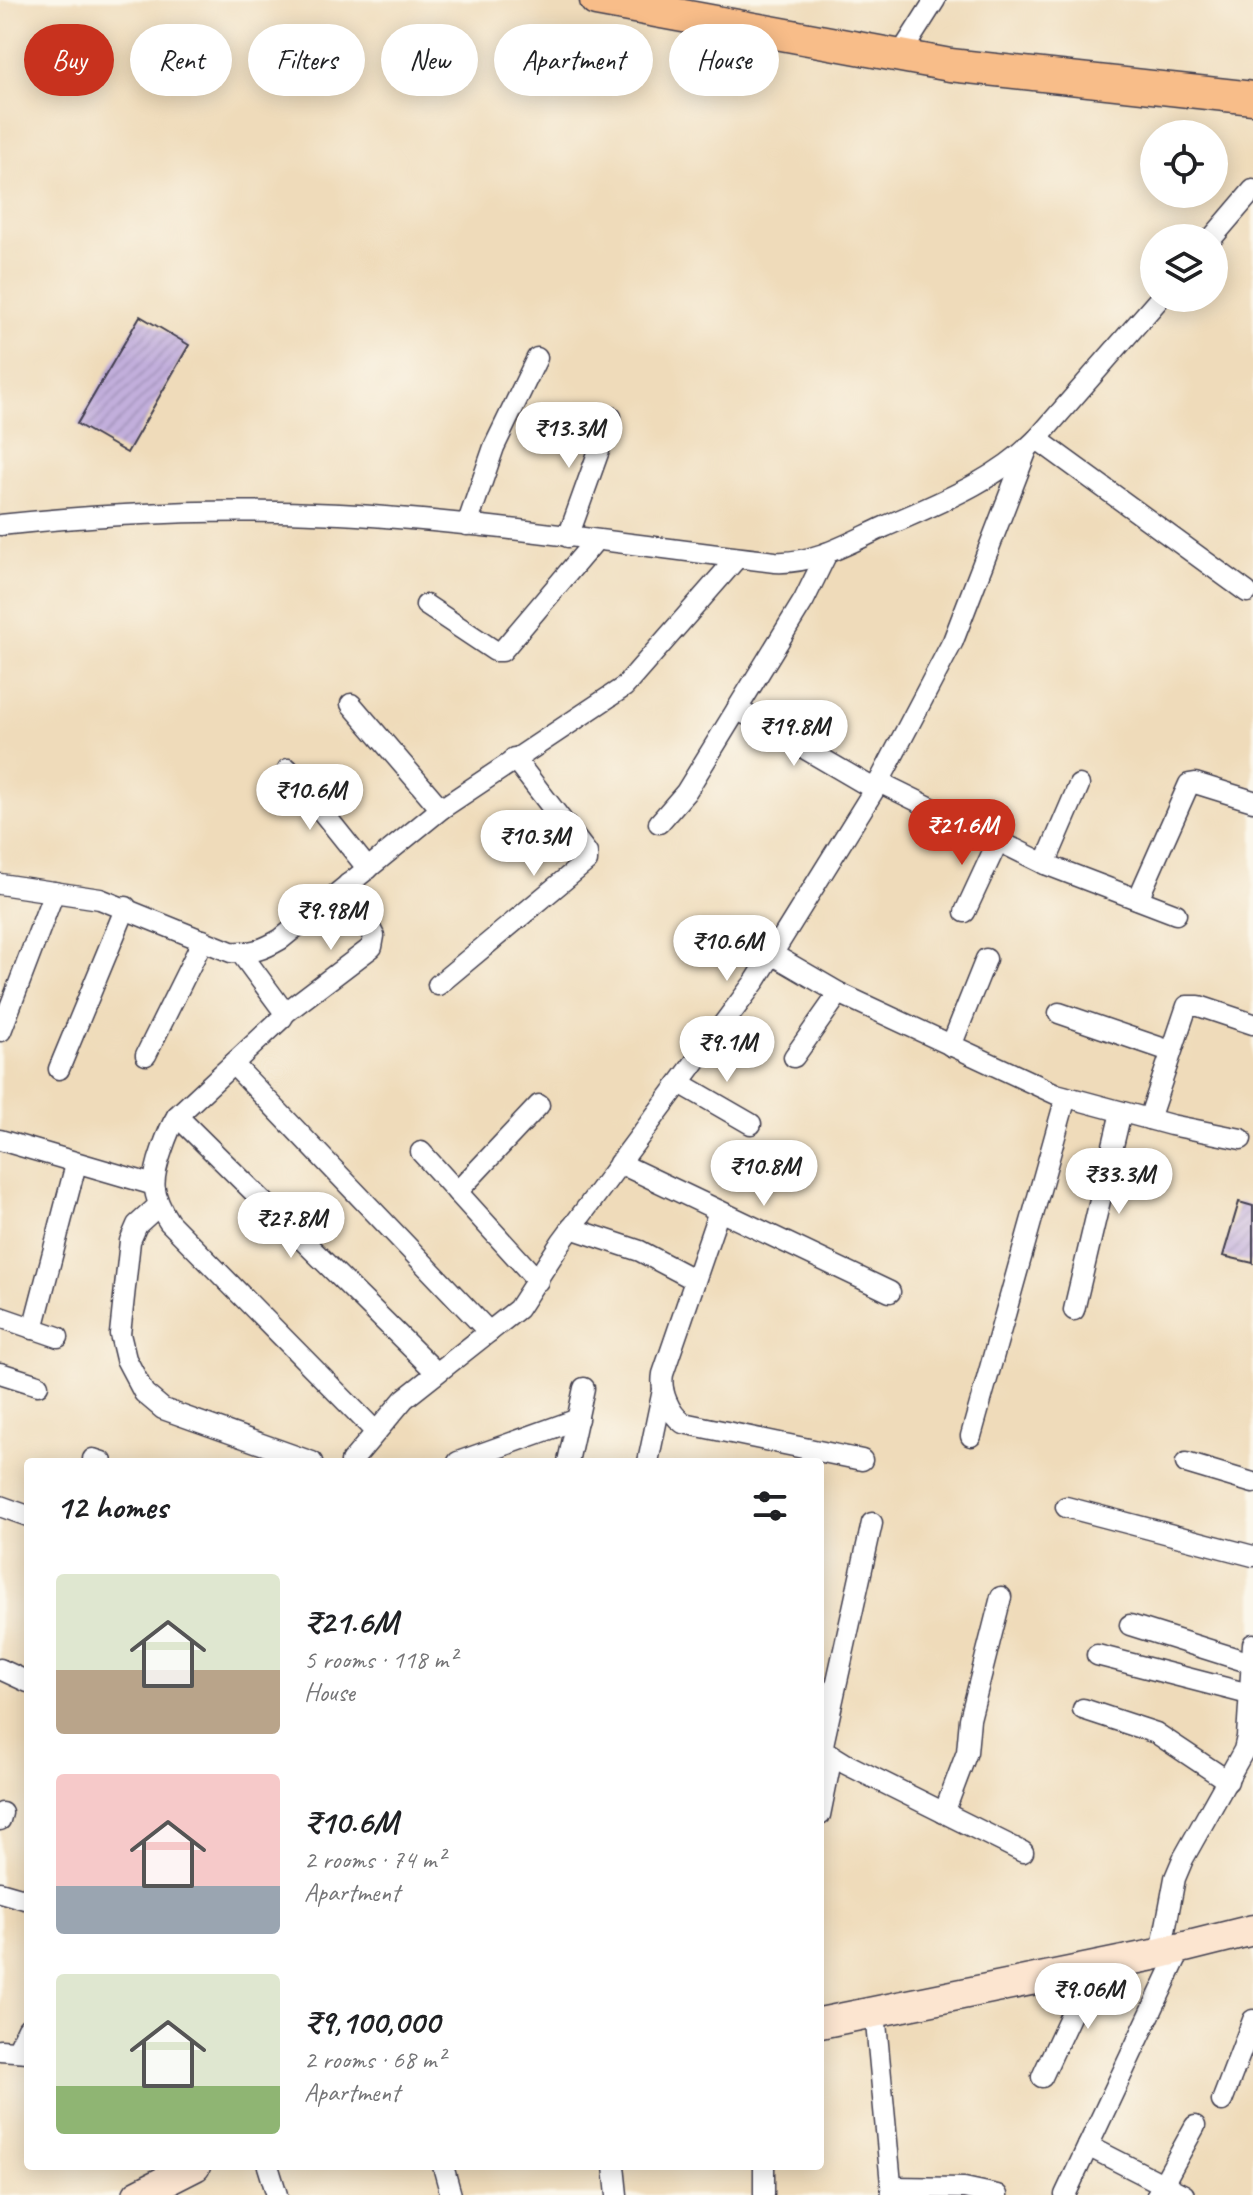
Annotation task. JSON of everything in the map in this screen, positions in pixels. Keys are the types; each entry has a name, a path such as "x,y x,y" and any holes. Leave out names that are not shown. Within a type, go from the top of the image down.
{"main road":[{"path":"612,1 950,65 1253,98"}],"street":[{"path":"900,55 935,0"},
{"path":"1224,224 1253,190"},
{"path":"0,525 78,516 176,512 337,514 467,525 791,563 827,553 993,475 1032,444 1148,312"},
{"path":"467,525 494,447 537,358"},
{"path":"568,537 611,417"},
{"path":"1032,444 1247,592"},
{"path":"354,1458 404,1399 518,1309 571,1228 746,995 876,785 962,620 1032,444"},
{"path":"426,605 495,651 502,651 595,541"},
{"path":"659,823 686,792 804,600 827,553"},
{"path":"0,884 100,899 231,952 262,950 281,939 441,809 624,687 737,558"},
{"path":"351,704 441,809"},
{"path":"737,709 876,785 1045,864 1176,914"},
{"path":"438,985 587,861 587,853 514,758"},
{"path":"288,769 368,869"},
{"path":"1138,899 1189,784 1195,783 1253,801"},
{"path":"1045,864 1079,785"},
{"path":"965,912 998,841"},
{"path":"348,884 374,936 372,947 285,1013 177,1116 154,1174 156,1195 169,1222 376,1432"},
{"path":"1,1031 54,892"},
{"path":"59,1069 126,907"},
{"path":"146,1055 203,940"},
{"path":"240,952 285,1013"},
{"path":"772,954 839,993 1066,1097 1241,1139"},
{"path":"951,1046 986,959"},
{"path":"794,1057 839,993"},
{"path":"1149,1119 1183,1010 1192,1004 1253,1024"},
{"path":"1059,1013 1170,1051"},
{"path":"233,1064 489,1332"},
{"path":"680,1083 751,1124"},
{"path":"971,1436 1066,1097"},
{"path":"457,1192 539,1105"},
{"path":"1074,1310 1121,1112"},
{"path":"177,1116 436,1372"},
{"path":"0,1140 76,1164 156,1195"},
{"path":"421,1152 538,1281"},
{"path":"619,1163 890,1292"},
{"path":"33,1329 76,1164"},
{"path":"156,1195 130,1241 120,1334 122,1348 144,1393 163,1409 301,1458"},
{"path":"649,1458 663,1390 663,1374 719,1211"},
{"path":"571,1228 640,1251 695,1280"},
{"path":"0,1317 58,1337"},
{"path":"0,1373 38,1385"},
{"path":"569,1458 584,1388"},
{"path":"663,1390 671,1411 683,1423 814,1456 862,1460"},
{"path":"469,1458 578,1419"},
{"path":"1186,1463 1253,1483"},
{"path":"0,1506 24,1515"},
{"path":"1066,1507 1253,1556"},
{"path":"872,1523 825,1751 1023,1852"},
{"path":"944,1813 967,1752 970,1719 1001,1597"},
{"path":"1065,2195 1171,1950 1175,1878 1244,1750 1247,1737 1252,1654 1130,1625"},
{"path":"1097,1655 1249,1694"},
{"path":"0,1669 24,1680"},
{"path":"1083,1709 1156,1733 1228,1781"},
{"path":"0,1892 24,1899"},
{"path":"824,2022 1093,1967 1253,1930"},
{"path":"1042,2077 1093,1967"},
{"path":"875,2012 892,2191 964,2188 997,2195"},
{"path":"1222,2101 1253,2020"},
{"path":"1160,2190 1195,2126"},
{"path":"1088,2146 1160,2190 1184,2195"},
{"path":"138,2195 187,2170"},
{"path":"269,2170 277,2195"},
{"path":"444,2170 451,2195"},
{"path":"614,2170 617,2195"},
{"path":"764,2170 764,2195"}],"building":[{"path":"140,316 189,345 127,453 77,424"},
{"path":"1239,1202 1253,1206 1253,1263 1223,1256"}]}
